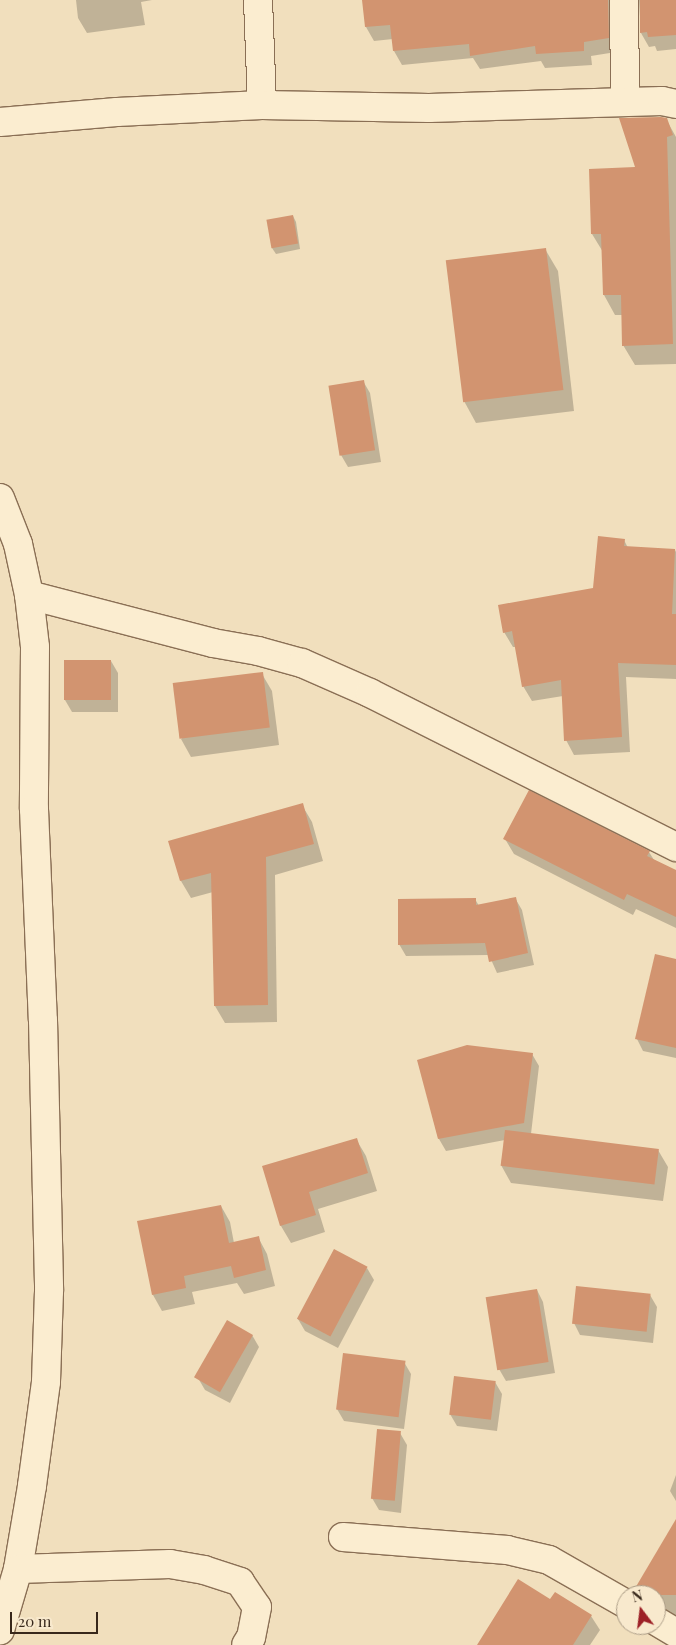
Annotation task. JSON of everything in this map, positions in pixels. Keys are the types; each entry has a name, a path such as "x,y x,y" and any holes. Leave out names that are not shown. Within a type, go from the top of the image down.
{"street":[{"path":"258,0 262,105"},
{"path":"624,0 625,101"},
{"path":"0,122 116,112 262,105 429,108 625,101 662,101 676,104"},
{"path":"0,498 18,544 30,595 35,647 34,809 43,1020 49,1290 46,1382 18,1569 0,1630"},
{"path":"30,595 213,644 258,651 302,663 370,693 676,847"},
{"path":"343,1537 515,1552 549,1560 616,1598"},
{"path":"18,1569 170,1564 204,1570 240,1582 256,1607 251,1637 246,1645"}],"building":[{"path":"362,0 608,0 609,38 584,42 584,51 536,54 535,46 470,56 469,44 393,51 390,25 365,27"},
{"path":"640,0 676,0 676,35 648,37 647,32 640,33"},
{"path":"619,118 667,118 673,135 667,137 673,344 622,346 621,295 603,295 601,234 591,234 589,169 635,167"},
{"path":"293,215 298,244 271,248 266,220"},
{"path":"546,248 563,390 463,402 446,260"},
{"path":"364,380 375,450 340,456 328,386"},
{"path":"598,536 625,539 624,546 675,549 672,614 676,614 676,665 618,663 622,737 564,741 561,680 522,687 512,631 503,633 498,605 593,588"},
{"path":"64,660 111,660 111,700 64,700"},
{"path":"263,672 270,728 180,739 173,683"},
{"path":"529,790 650,851 647,856 676,870 676,917 627,894 624,900 503,839"},
{"path":"303,803 314,844 266,857 268,1005 214,1006 211,873 180,881 168,841"},
{"path":"516,897 528,953 489,962 485,943 398,945 398,899 476,898 476,905"},
{"path":"655,954 676,959 676,1048 635,1039"},
{"path":"467,1045 533,1053 524,1123 438,1139 417,1060"},
{"path":"505,1130 659,1149 654,1185 501,1166"},
{"path":"357,1138 368,1173 309,1192 316,1215 280,1226 262,1166"},
{"path":"221,1205 229,1243 259,1236 266,1270 234,1278 231,1266 184,1276 186,1288 152,1295 137,1221"},
{"path":"334,1249 368,1267 330,1337 297,1319"},
{"path":"576,1286 651,1294 647,1332 572,1324"},
{"path":"537,1289 549,1362 497,1370 486,1297"},
{"path":"227,1320 253,1335 220,1392 194,1377"},
{"path":"343,1353 406,1361 399,1417 336,1410"},
{"path":"454,1376 496,1381 491,1420 449,1415"},
{"path":"377,1429 401,1431 395,1501 371,1499"},
{"path":"676,1519 676,1595 666,1595 666,1585 637,1585"},
{"path":"518,1579 550,1599 555,1592 592,1615 573,1645 477,1645"}]}
